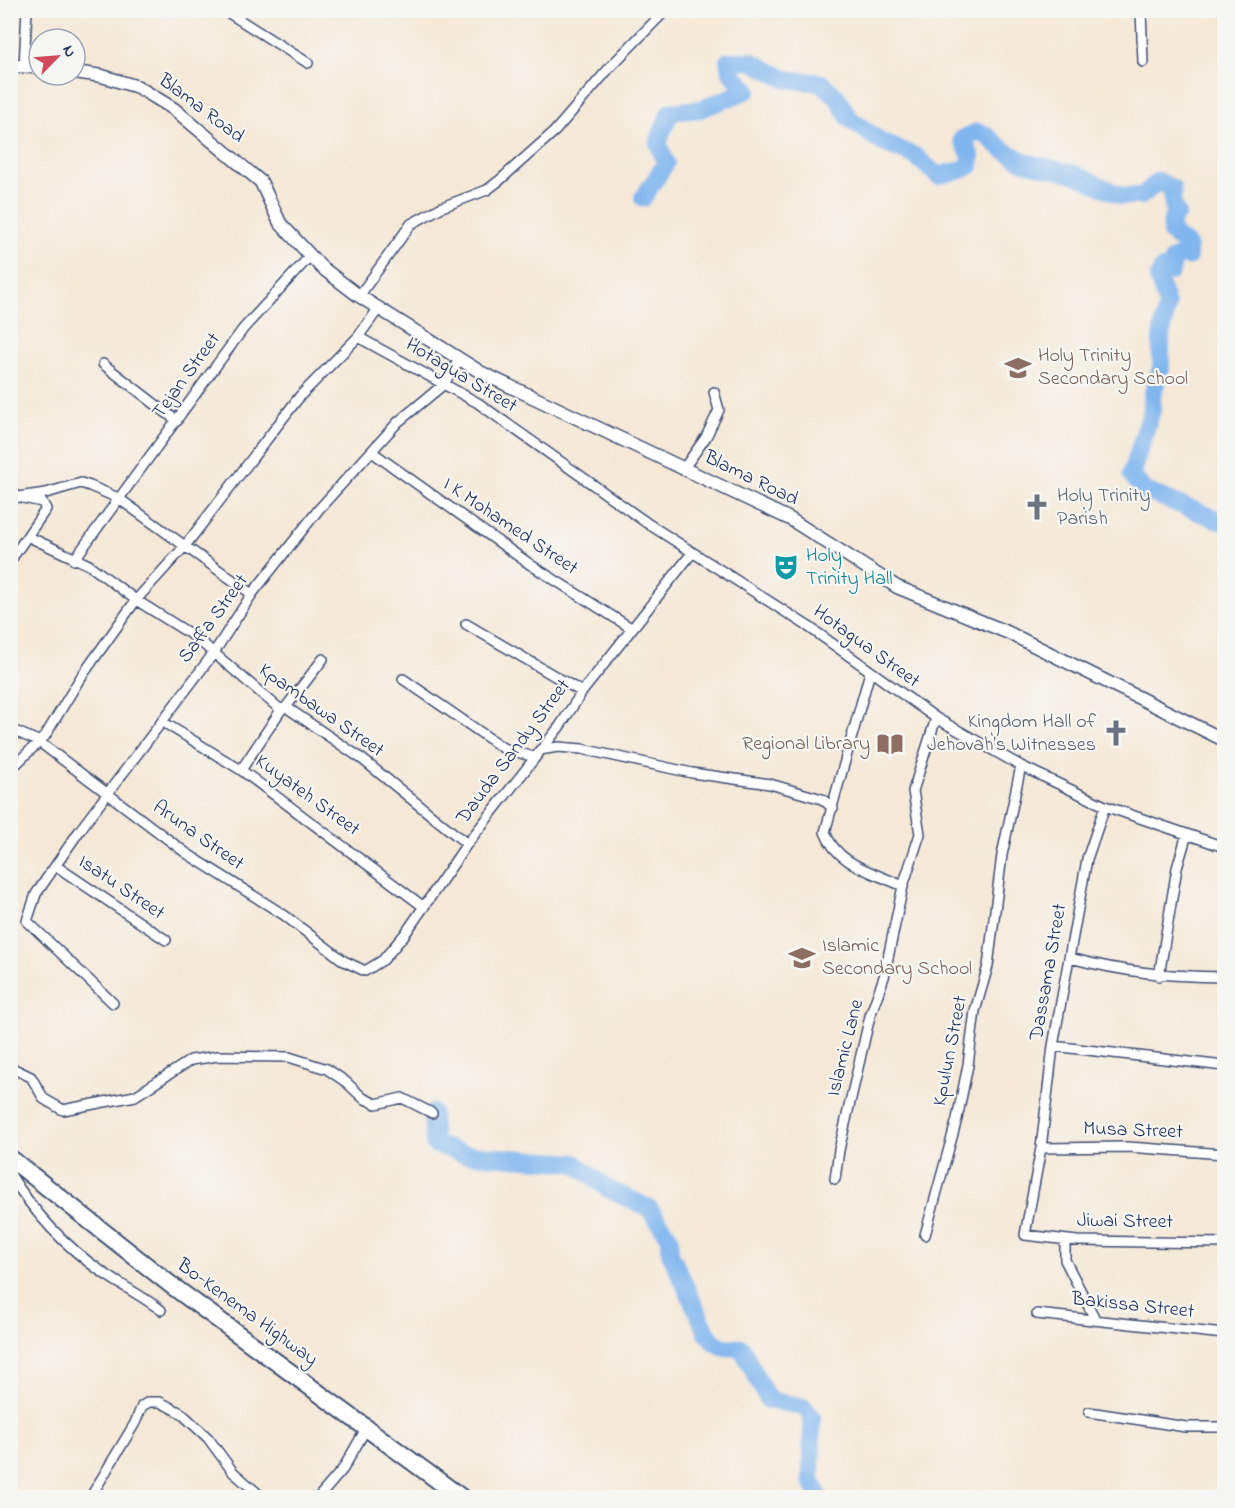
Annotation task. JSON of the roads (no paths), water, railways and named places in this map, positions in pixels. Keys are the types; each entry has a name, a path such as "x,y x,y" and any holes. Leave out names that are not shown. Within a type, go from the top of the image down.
{"highway":[{"name":"Bo-Kenema Highway","path":"10,1158 164,1280 462,1497"}],"street":[{"path":"24,65 27,10"},
{"path":"224,10 308,63"},
{"path":"359,296 411,224 442,207 487,190 544,140 612,64 666,10"},
{"path":"1141,10 1143,62"},
{"path":"10,66 27,65"},
{"name":"Blama Road","path":"87,74 138,87 174,109 261,182 280,223 310,256 359,296 459,360 548,407 790,519 897,587 1009,633 1224,740"},
{"name":"Tejan Street","path":"74,560 243,329 310,256"},
{"path":"10,770 45,736 79,680 136,600 185,546 300,396 357,337 379,308"},
{"name":"Hotagua Street","path":"357,337 478,403 692,553 750,588 936,718 1021,766 1105,806 1224,847"},
{"name":"Saffa Street","path":"113,1003 27,921 36,894 213,654 252,594 320,508 398,422 443,385 459,360"},
{"path":"103,364 177,420"},
{"path":"684,468 706,438 719,410 714,392"},
{"name":"I K Mohamed Street","path":"372,452 531,565 631,628"},
{"path":"14,494 46,493 81,483 90,486 118,498 252,594"},
{"path":"10,561 29,537 46,509 42,502 14,494"},
{"name":"Kpambawa Street","path":"29,537 111,579 136,600 195,637 213,654 284,708 362,759 467,844"},
{"name":"Dauda Sandy Street","path":"365,971 384,960 467,844 582,692 692,553"},
{"path":"466,624 582,692"},
{"path":"241,770 284,708 323,659"},
{"path":"870,672 825,832 831,848 840,857 903,886"},
{"path":"403,679 503,748 537,753 558,747 582,749 692,773 770,784 822,799 833,808"},
{"name":"Islamic Lane","path":"836,1179 839,1150 870,1016 884,977 903,886 920,834 913,791 936,718"},
{"name":"Kuyateh Street","path":"163,722 241,770 424,907"},
{"name":"Aruna Street","path":"10,729 38,741 186,853 285,915 344,961 365,971"},
{"name":"Kpulun Street","path":"925,1235 957,1119 968,1065 975,1011 988,966 1002,855 1021,766"},
{"name":"Dassama Street","path":"1025,1235 1041,1148 1053,1046 1071,958 1087,859 1105,806"},
{"path":"1159,976 1177,868 1187,834"},
{"name":"Isatu Street","path":"56,866 166,940"},
{"path":"1071,958 1117,970 1159,976 1224,977"},
{"path":"1053,1046 1224,1066"},
{"path":"10,1067 31,1077 45,1099 63,1110 135,1096 191,1060 218,1056 289,1057 327,1069 363,1098 376,1104 402,1098 432,1113"},
{"name":"Musa Street","path":"1041,1148 1128,1147 1224,1154"},
{"path":"10,1174 29,1205 70,1246 102,1272 161,1310"},
{"name":"Jiwai Street","path":"1025,1235 1065,1240 1224,1243"},
{"path":"1065,1240 1065,1260 1095,1319"},
{"name":"Bakissa Street","path":"1037,1314 1224,1334"},
{"path":"90,1497 135,1423 142,1406 149,1402 160,1402 181,1413 208,1438 233,1472 263,1497"},
{"path":"1089,1412 1186,1427 1224,1427"},
{"path":"318,1497 344,1470 367,1427"}],"waterway":[{"path":"643,198 666,163 658,143 670,112 701,109 748,90 732,74 728,61 751,61 785,79 822,83 837,97 849,118 881,142 915,156 938,176 961,171 970,166 971,156 962,139 977,132 986,135 1001,148 1024,162 1074,174 1122,196 1142,196 1158,181 1172,188 1173,205 1177,214 1172,219 1171,233 1188,246 1188,257 1183,255 1173,259 1171,272 1162,269 1158,278 1167,305 1161,338 1161,368 1152,396 1152,410 1131,475 1145,491 1224,522"},
{"path":"432,1113 434,1144 464,1154 575,1163 608,1189 649,1208 670,1238 670,1253 706,1331 714,1342 724,1347 742,1348 768,1400 804,1407 812,1417 811,1480 820,1498"}],"place":[{"name":"Holy Trinity Secondary School","path":"1018,368"},
{"name":"Holy Trinity Parish","path":"1037,507"},
{"name":"Holy Trinity Hall","path":"786,567"},
{"name":"Kingdom Hall of Jehovah’s Witnesses","path":"1116,733"},
{"name":"Regional Library","path":"890,744"},
{"name":"Islamic Secondary School","path":"802,958"}]}
